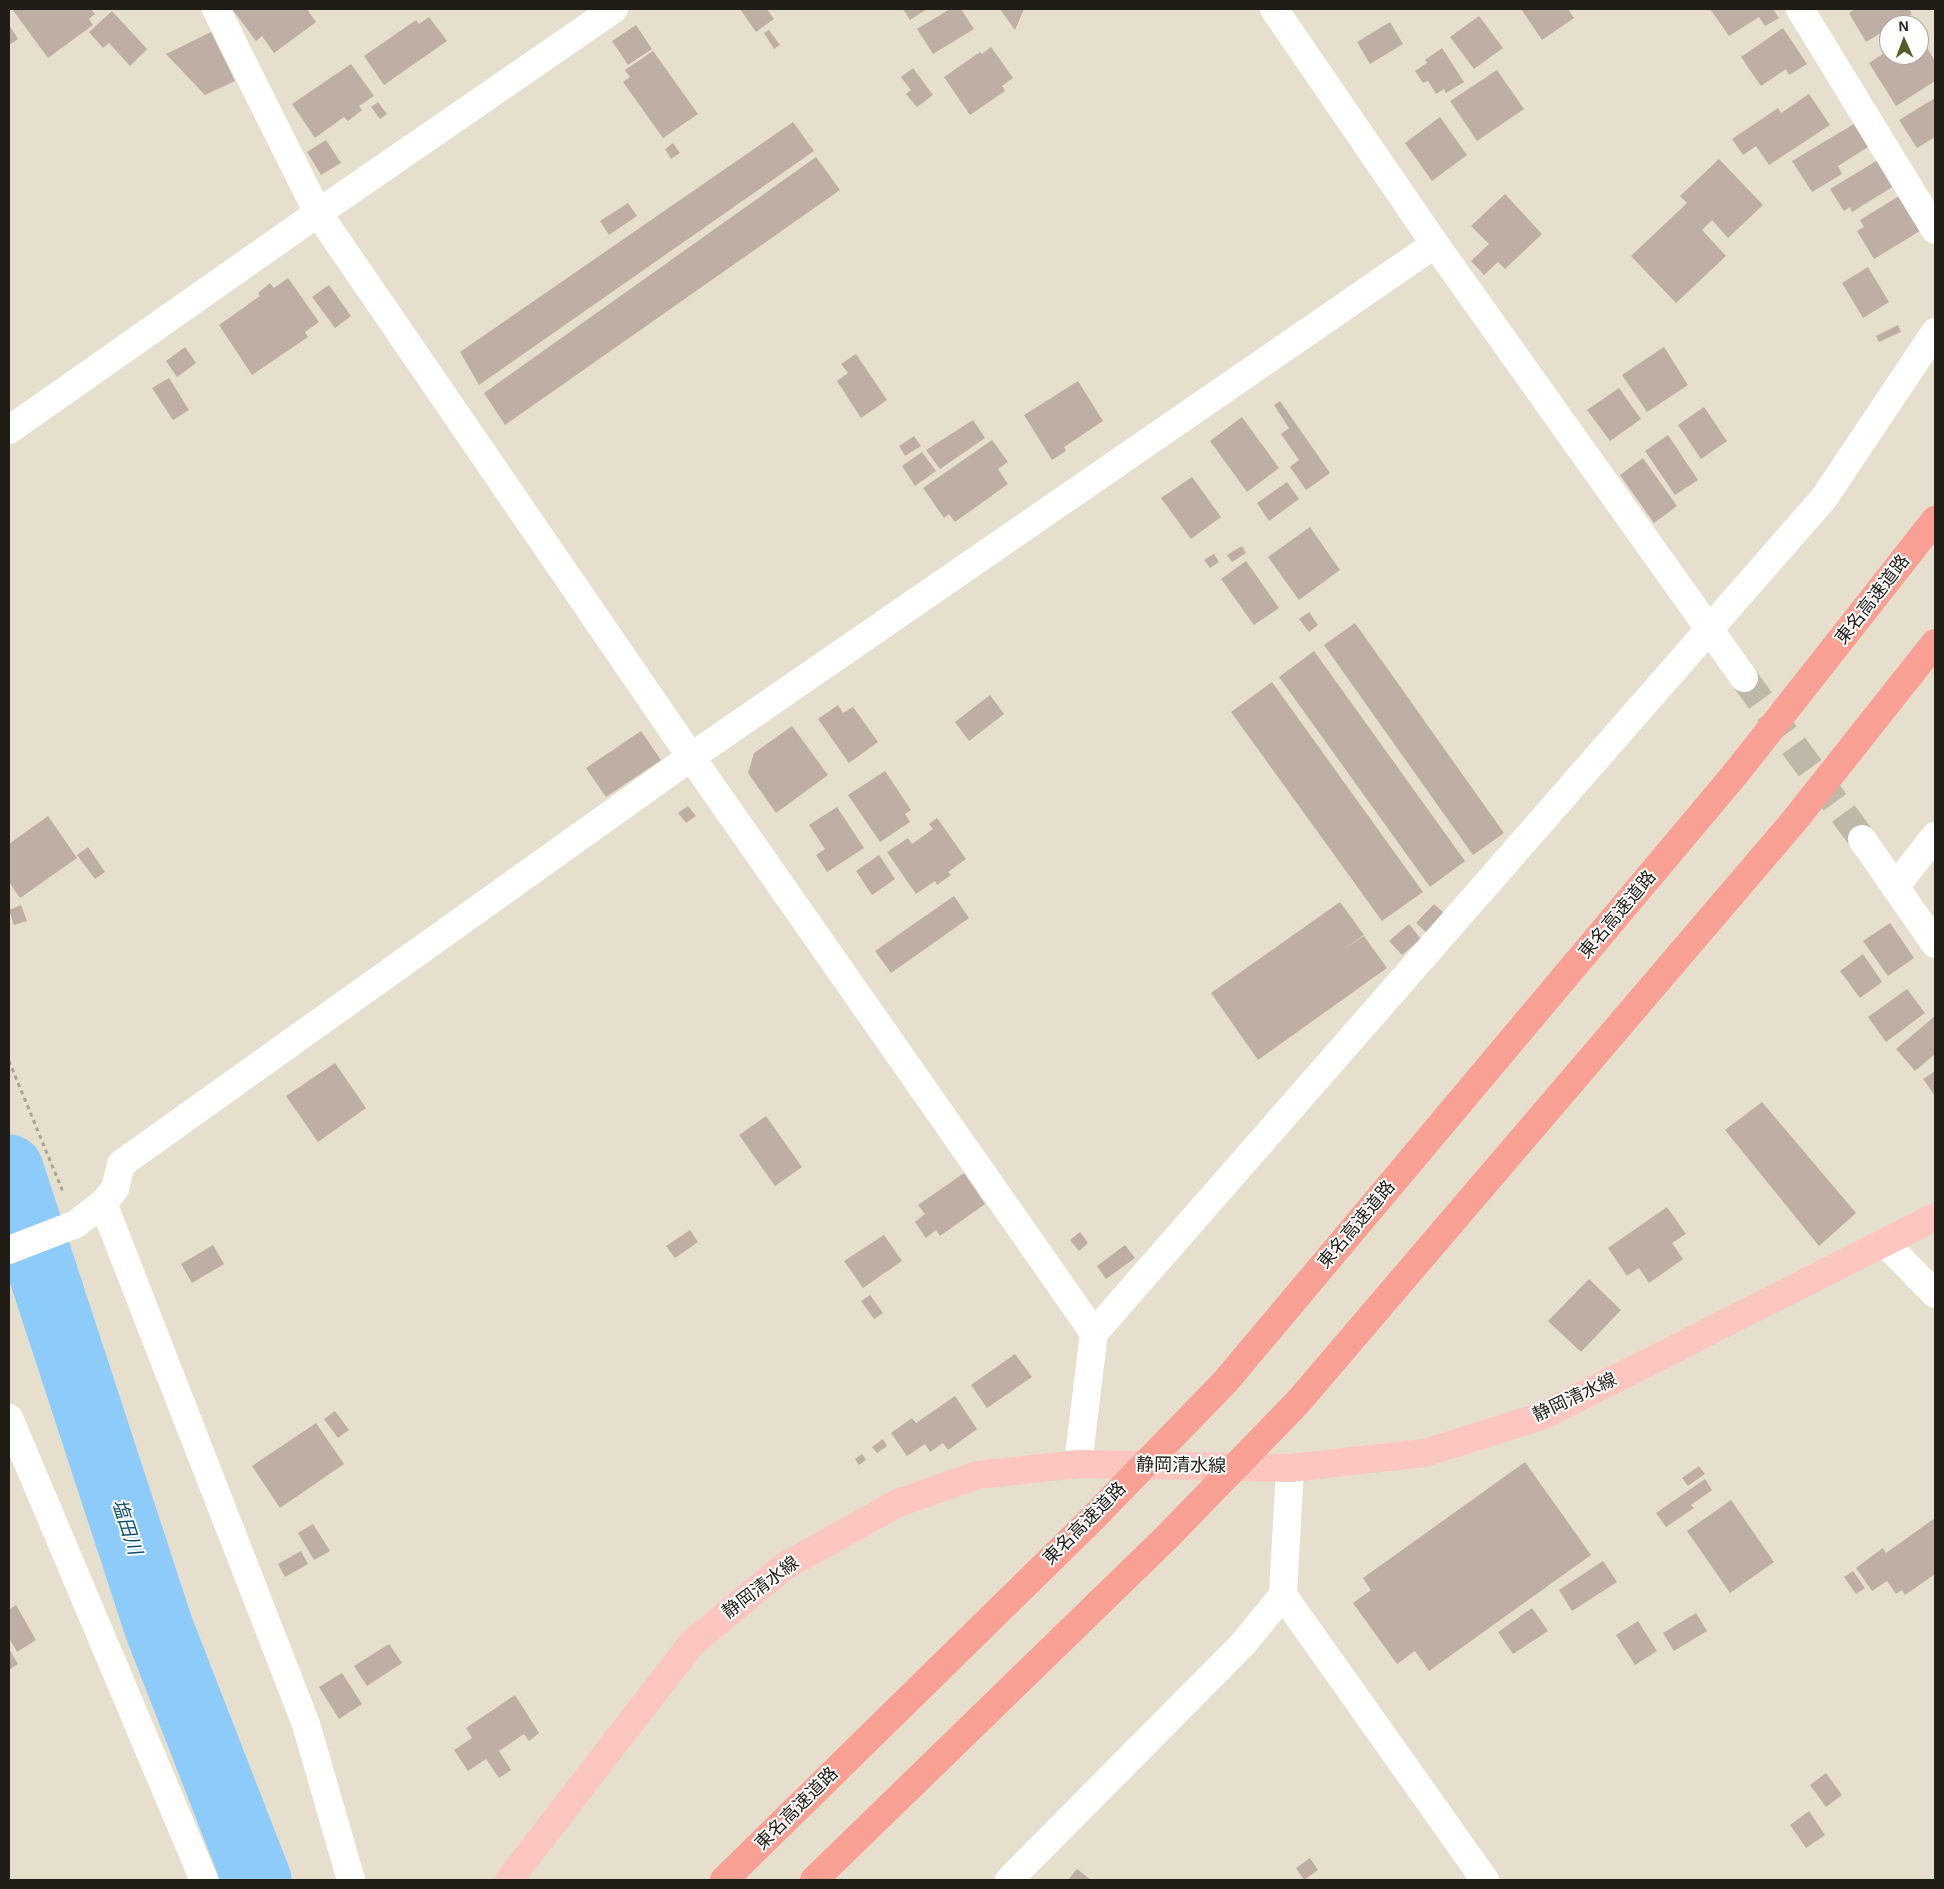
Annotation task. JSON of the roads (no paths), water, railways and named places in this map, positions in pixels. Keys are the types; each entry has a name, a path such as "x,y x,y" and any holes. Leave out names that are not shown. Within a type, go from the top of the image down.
{"highway":[{"name":"東名高速道路","path":"724,1880 1092,1518 1225,1382 1736,773 1935,520"},
{"path":"814,1880 1168,1536 1298,1402 1794,821 1935,643"}],"main road":[{"name":"静岡清水線","path":"509,1880 692,1643 785,1566 898,1503 978,1475 1078,1464 1290,1468 1425,1453 1542,1416 1935,1217"}],"street":[{"path":"216,9 318,213 691,757 1094,1333"},
{"path":"9,430 318,213 614,9"},
{"path":"1274,9 1435,244 1744,678"},
{"path":"1800,9 1935,230"},
{"path":"9,1250 76,1224 103,1203 115,1189 121,1164 691,757 1435,244"},
{"path":"1078,1464 1094,1333 1824,498 1935,332"},
{"path":"1895,887 1935,836"},
{"path":"1862,839 1935,944"},
{"path":"103,1203 306,1724 351,1880"},
{"path":"1885,1243 1935,1294"},
{"path":"9,1418 204,1880"},
{"path":"1010,1880 1243,1644 1283,1595 1290,1468"},
{"path":"1283,1595 1485,1880"}],"waterway":[{"name":"塩田川","path":"9,1169 159,1628 257,1880"}],"tunnel":[{"path":"1744,678 1862,839"}]}
